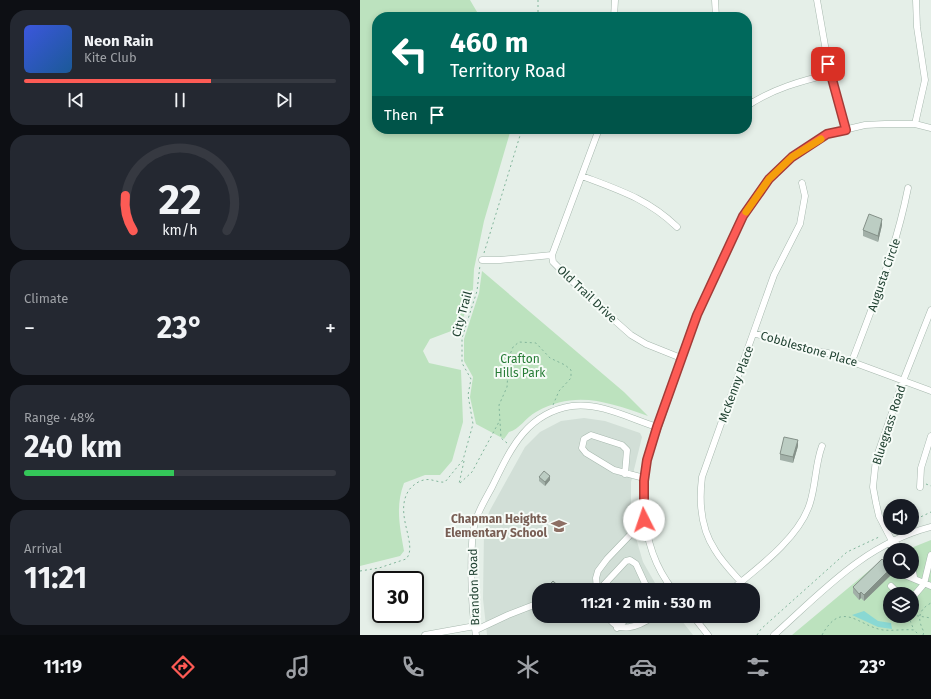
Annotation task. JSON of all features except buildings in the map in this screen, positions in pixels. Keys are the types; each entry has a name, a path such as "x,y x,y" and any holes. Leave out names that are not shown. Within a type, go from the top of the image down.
{"street":[{"path":"614,12 615,0"},
{"path":"715,0 716,12"},
{"path":"817,0 830,74 846,130"},
{"path":"915,124 925,80 917,27 916,0"},
{"path":"752,103 772,92 803,80 830,74"},
{"path":"669,583 656,562 646,530 643,509 644,478 647,460 657,427 697,315 743,216 769,179 792,157 827,134 865,125 915,124 931,128"},
{"name":"Old Trail Drive","path":"597,134 552,255 553,262 631,335 646,344 681,358"},
{"path":"582,176 628,193 652,205 677,227"},
{"name":"McKenny Place","path":"741,582 715,550 705,530 700,492 702,477 774,276 800,224 805,196 802,183"},
{"name":"Augusta Circle","path":"852,361 890,260 901,225 908,188"},
{"path":"482,260 500,260 552,255"},
{"name":"Bluegrass Road","path":"892,541 879,516 874,487 874,474 879,447 931,310"},
{"name":"Cobblestone Place","path":"754,333 790,346 812,349 852,361 931,391"},
{"name":"Brandon Road","path":"476,630 472,558 473,530 481,507 512,446 532,424 554,411 572,406 587,406 602,409 657,427"},
{"path":"625,474 627,450 622,445 591,435 584,439 582,448 586,453 614,470 625,474 644,478"},
{"path":"920,487 920,468 931,436"},
{"path":"741,582 789,538 802,520 811,501 816,462 822,446"},
{"path":"774,635 844,572 892,541 931,527"},
{"path":"597,583 596,578 598,571 630,534 646,530"},
{"path":"919,590 924,584 931,555"},
{"path":"605,583 626,561 630,560 636,564 645,583"},
{"path":"917,579 924,584 931,586"},
{"path":"425,635 476,630 532,606"},
{"path":"613,623 617,628 623,630 632,630 643,623"},
{"path":"617,628 622,623"},
{"path":"700,623 708,635"}],"path":[{"path":"538,0 538,12"},
{"name":"City Trail","path":"360,571 379,568 406,560 409,556 410,548 403,516 403,506 408,493 416,483 424,480 445,482 463,460 473,424 468,395 471,379 462,364 462,338 477,291 482,260 520,134"},
{"path":"512,446 501,438 502,424 500,420 500,405 507,388 509,357 513,348 519,342 525,341 536,343 550,358 565,365 571,370 571,378 559,391 553,402 554,411"},
{"path":"463,460 459,484 472,472 500,420"},
{"path":"919,518 931,512"},
{"path":"757,635 761,629 833,563 847,552 879,537"},
{"path":"923,635 924,632 920,624 919,616 924,608 931,603"},
{"path":"822,635 832,622 844,616 853,617 884,630 914,630"},
{"path":"919,616 931,618"},
{"path":"911,623 914,630 919,635"}],"shaded area":[{"name":"Chapman Heights Elementary School","path":"584,418 605,421 640,433 642,437 631,482 631,521 643,562 655,583 532,583 532,623 684,623 693,635 487,635 483,599 484,531 489,512 525,447 540,432 561,421"}],"green space":[{"path":"360,0 470,0 477,12 372,12 372,134 510,134 484,221 474,269 473,289 459,330 454,330 430,339 423,351 429,363 461,370 463,422 452,461 440,475 425,475 404,483 401,492 399,517 404,551 400,556 360,566"},
{"name":"Crafton Hills Park","path":"482,271 624,392 648,416 619,406 592,400 578,400 565,401 551,405 536,412 516,429 509,432 504,439 476,424 470,397 473,377 464,361 464,339 479,293"},
{"path":"931,540 931,635 792,635 871,569 883,562 883,579 919,579 919,545"}],"water":[{"path":"864,611 878,621 883,623 891,623 892,629 878,627 852,615"}],"slow traffic":[{"path":"746,212 769,179 792,157 821,139"}],"place":[{"name":"Chapman Heights Elementary School","path":"559,526"}],"route":[{"path":"644,520 644,481 647,460 657,427 697,315 743,216 769,179 792,157 827,134 846,130 828,64"}]}
